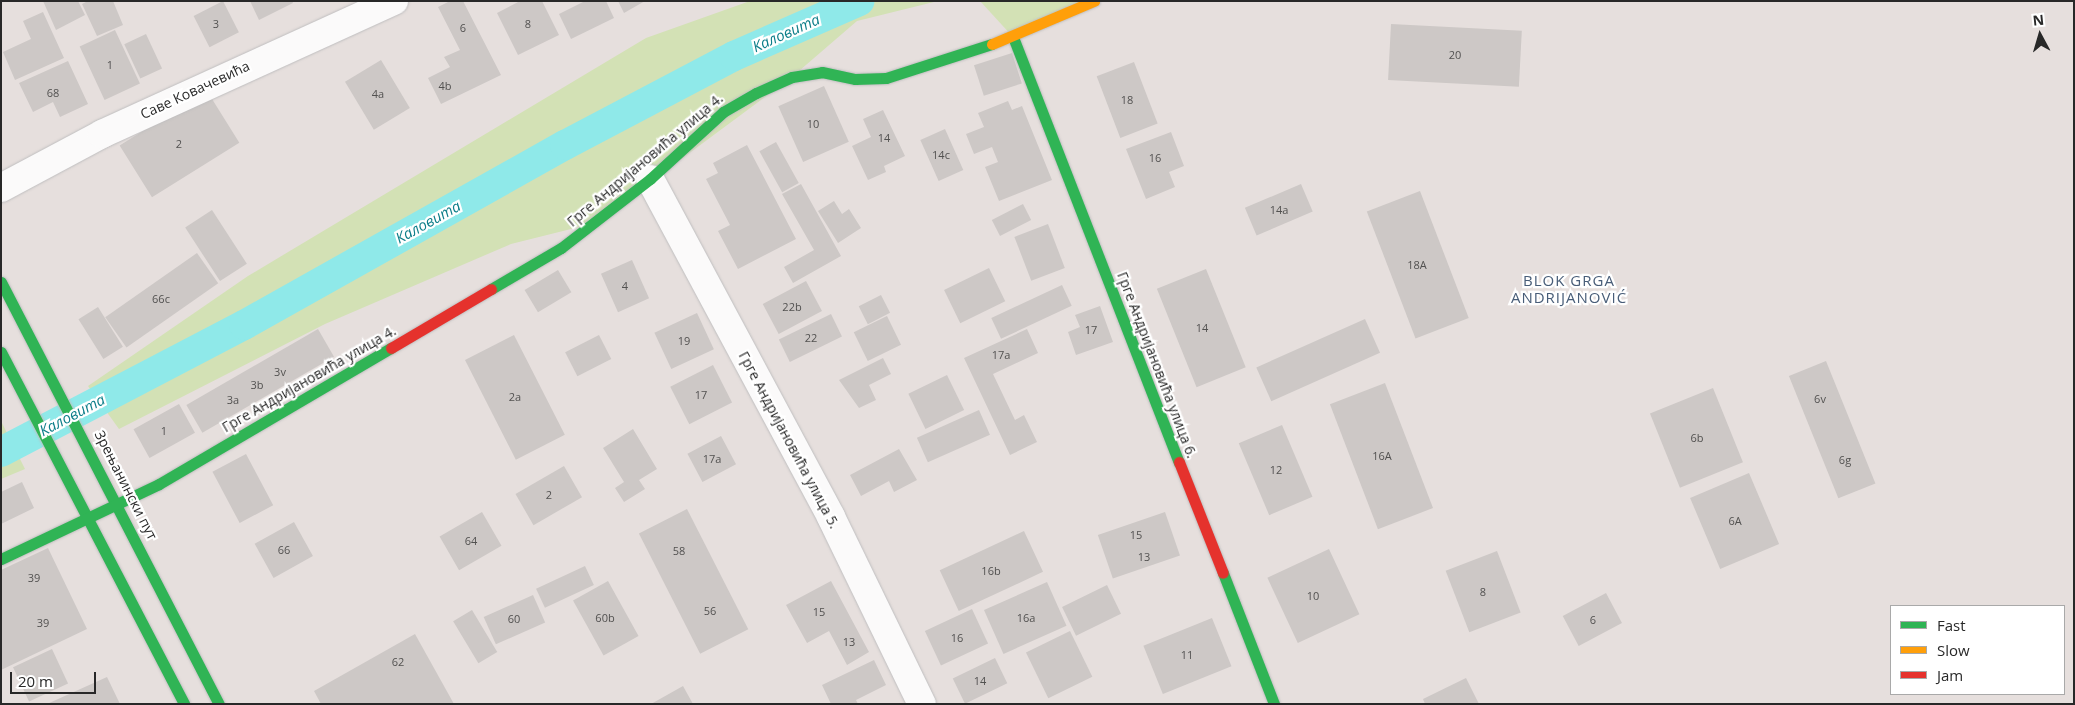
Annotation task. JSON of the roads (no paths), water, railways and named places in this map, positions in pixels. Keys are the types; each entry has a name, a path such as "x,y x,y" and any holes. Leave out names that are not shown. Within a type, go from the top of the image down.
{"street":[{"name":"Саве Ковачевића","path":"1,188 102,134 394,1"},
{"name":"Грге Андријановића улица 4.","path":"1,559 159,484 561,248 650,179 723,112 792,77 822,72 855,79 886,78 1013,36 1094,1"},
{"name":"Грге Андријановића улица 6.","path":"1013,36 1274,704"},
{"name":"Грге Андријановића улица 5.","path":"650,179 831,517 922,704"},
{"name":"Зрењанински пут","path":"1,282 88,444 219,704"},
{"path":"1,352 58,458 184,704"}],"waterway":[{"name":"Каловита","path":"1,452 244,325 565,145 734,56 859,1"}],"district":[{"name":"BLOK GRGA ANDRIJANOVIĆ","path":"1569,288"}]}
